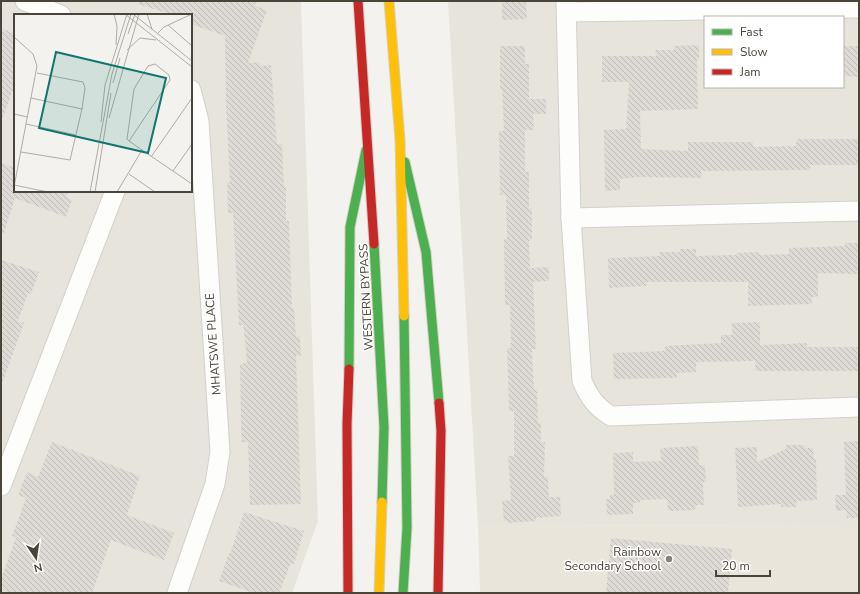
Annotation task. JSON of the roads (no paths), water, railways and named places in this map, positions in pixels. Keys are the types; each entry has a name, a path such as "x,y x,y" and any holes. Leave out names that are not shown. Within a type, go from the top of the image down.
{"main road":[{"name":"WESTERN BYPASS","path":"358,1 368,137 384,427 379,593"},
{"path":"389,1 400,140 407,528 403,593"},
{"path":"348,593 347,424 350,332 350,227 368,137"},
{"path":"400,140 426,252 441,431 438,593"}],"street":[{"path":"25,1 57,9"},
{"path":"859,8 566,7 571,218 582,381 589,397 600,410 611,416 859,407"},
{"name":"MHATSWE PLACE","path":"177,593 215,484 220,452 199,121 192,94"},
{"path":"1,486 115,192"},
{"path":"571,218 859,211"}],"place":[{"name":"Rainbow Secondary School","path":"669,559"}]}
